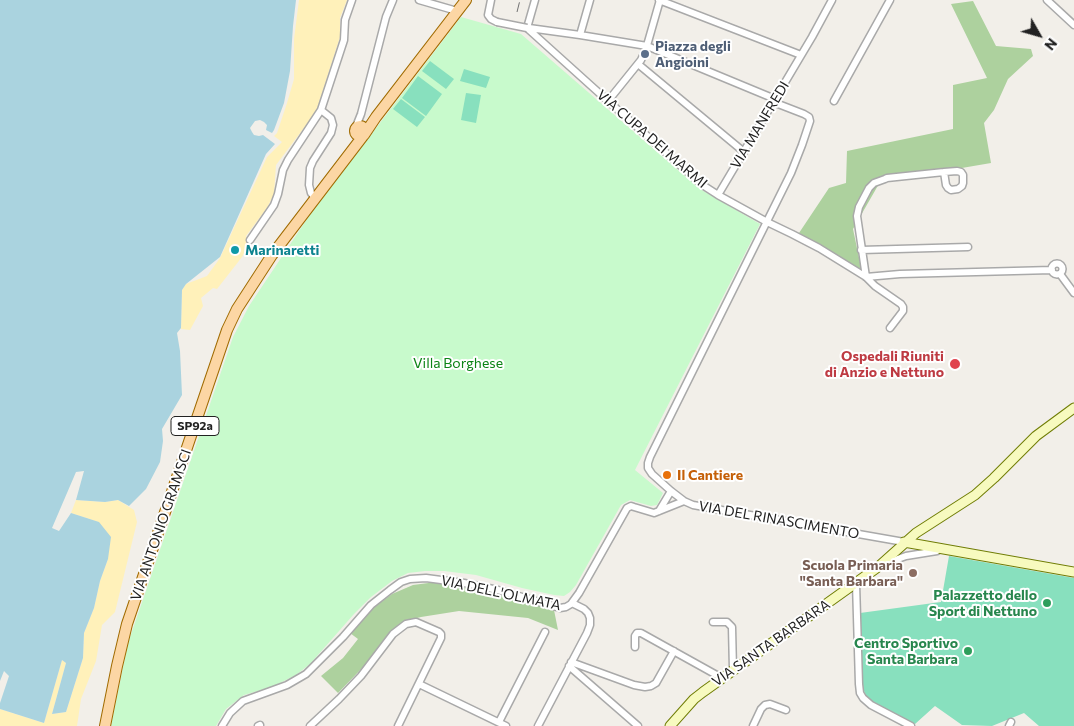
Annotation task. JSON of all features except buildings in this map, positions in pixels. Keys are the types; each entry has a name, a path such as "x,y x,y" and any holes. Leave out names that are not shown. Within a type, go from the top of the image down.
{"main road":[{"path":"360,131 376,117 466,0"},
{"name":"VIA ANTONIO GRAMSCI","path":"104,726 128,624 227,330 237,309 262,271 347,155 360,131"}],"street":[{"path":"250,240 274,205 283,170 288,160 321,110 344,40 346,17 352,0"},
{"name":"VIA ANTONIO GRAMSCI","path":"360,131 361,114 378,45 393,0"},
{"path":"422,0 457,11"},
{"path":"491,0 488,15 497,22 646,46 774,101"},
{"path":"527,28 534,0"},
{"path":"580,35 590,0"},
{"path":"608,101 643,56 660,0 801,55"},
{"name":"VIA MANFREDI","path":"718,195 832,0"},
{"path":"834,100 890,0"},
{"path":"1047,0 1074,25"},
{"name":"VIA CUPA DEI MARMI","path":"527,28 701,184 767,222 811,244 866,277 900,304 903,307 902,312 890,328"},
{"path":"638,64 744,152"},
{"name":"VIA DEL RINASCIMENTO","path":"774,101 806,114 810,121 792,170 648,462 650,472 684,501 697,506 1074,572"},
{"path":"315,198 311,193 309,185 310,168 331,132 333,124 330,117 321,110"},
{"path":"944,172 885,179 874,183 868,190 859,207 857,216 866,277 900,274 1052,270 1052,266 1055,264 1060,265 1063,269 1060,274 1074,292"},
{"path":"862,250 968,247"},
{"name":"VIA SANTA BARBARA","path":"670,726 696,698 722,678 878,567 904,542 921,529 975,495 1036,436 1074,408"},
{"path":"658,512 671,491"},
{"path":"658,512 684,501"},
{"name":"VIA DELL'OLMATA","path":"222,726 230,713 243,701 288,685 305,675 371,605 394,586 407,580 426,578 464,583 498,590 562,608 568,607 627,508 633,506 652,513 658,512"},
{"name":"VIA SANTA BARBARA","path":"878,567 921,552 948,549"},
{"path":"856,582 860,693 864,700 872,706 911,726"},
{"path":"538,726 591,623 590,616 585,610 572,602"},
{"path":"713,622 726,622 732,627 733,670"},
{"path":"310,726 361,676 393,634 406,624 420,623 442,636 398,726"},
{"path":"498,722 545,632"},
{"path":"634,647 634,636 640,633 722,678"},
{"path":"570,664 634,686 645,687 656,683 674,651"},
{"path":"570,664 638,726"},
{"path":"419,684 506,726"},
{"path":"753,726 765,705 770,704 786,710"}],"green space":[{"path":"973,1 996,46 1031,49 1033,56 1008,79 994,110 984,123 991,163 880,182 853,229 862,272 799,233 829,188 846,183 847,151 953,129 953,85 987,78 951,4"},
{"name":"Villa Borghese","path":"461,17 521,34 700,189 760,224 635,470 663,493 657,505 651,506 630,500 621,505 576,585 564,596 522,588 476,575 444,571 408,573 392,581 371,597 310,664 296,675 272,687 244,695 226,709 216,726 111,726 128,643 233,337 249,306 311,213"},
{"path":"430,61 454,79 446,89 422,71"},
{"path":"464,69 490,77 486,88 460,81"},
{"path":"418,76 442,94 434,105 410,87"},
{"path":"410,87 434,105 426,116 402,98"},
{"path":"466,93 481,95 476,123 461,120"},
{"path":"401,99 425,117 417,127 393,109"},
{"name":"Centro Sportivo Santa Barbara","path":"949,556 1074,578 1074,726 1039,726 1024,713 992,726 962,725 935,706 915,724 868,700 863,689 860,613 941,602"},
{"path":"436,582 468,586 554,610 558,630 528,618 459,611 421,617 406,621 392,630 369,661 338,693 321,676 343,658 358,639 350,633 365,614 392,594 413,585"}],"sand":[{"path":"299,0 347,0 340,18 340,37 316,112 276,165 274,194 267,208 246,236 250,243 242,257 217,289 213,288 201,298 203,306 190,330 181,329 182,290 186,284 207,276 220,258 267,157 282,142 274,136 277,133 294,79 294,39"},
{"path":"76,500 105,502 118,500 134,510 137,522 115,612 102,625 96,661 81,699 77,726 0,726 0,709 44,723 62,660 66,663 52,714 66,712 83,658 84,633 94,608 100,581 108,559 98,522 71,513"}],"water":[{"path":"0,0 296,0 290,71 284,103 272,133 266,130 267,125 260,120 255,121 250,128 254,135 263,135 275,144 266,154 220,257 186,284 182,290 181,328 177,333 180,351 182,395 162,429 163,441 160,462 146,489 129,506 118,500 105,502 76,500 84,471 76,472 52,528 59,531 71,513 99,522 111,537 108,559 100,581 94,608 84,633 83,658 66,712 52,714 66,663 62,660 44,723 0,709 0,703 9,676 4,671 0,681"}],"railway":[{"path":"517,12 520,0"}],"place":[{"name":"Piazza degli Angioini","path":"645,54"},
{"name":"Marinaretti","path":"235,250"},
{"name":"Ospedali Riuniti di Anzio e Nettuno","path":"955,364"},
{"name":"Il Cantiere","path":"667,475"},
{"name":"Scuola Primaria \"Santa Barbara\"","path":"913,573"},
{"name":"Palazzetto dello Sport di Nettuno","path":"1047,603"},
{"name":"Centro Sportivo Santa Barbara","path":"968,651"}]}
